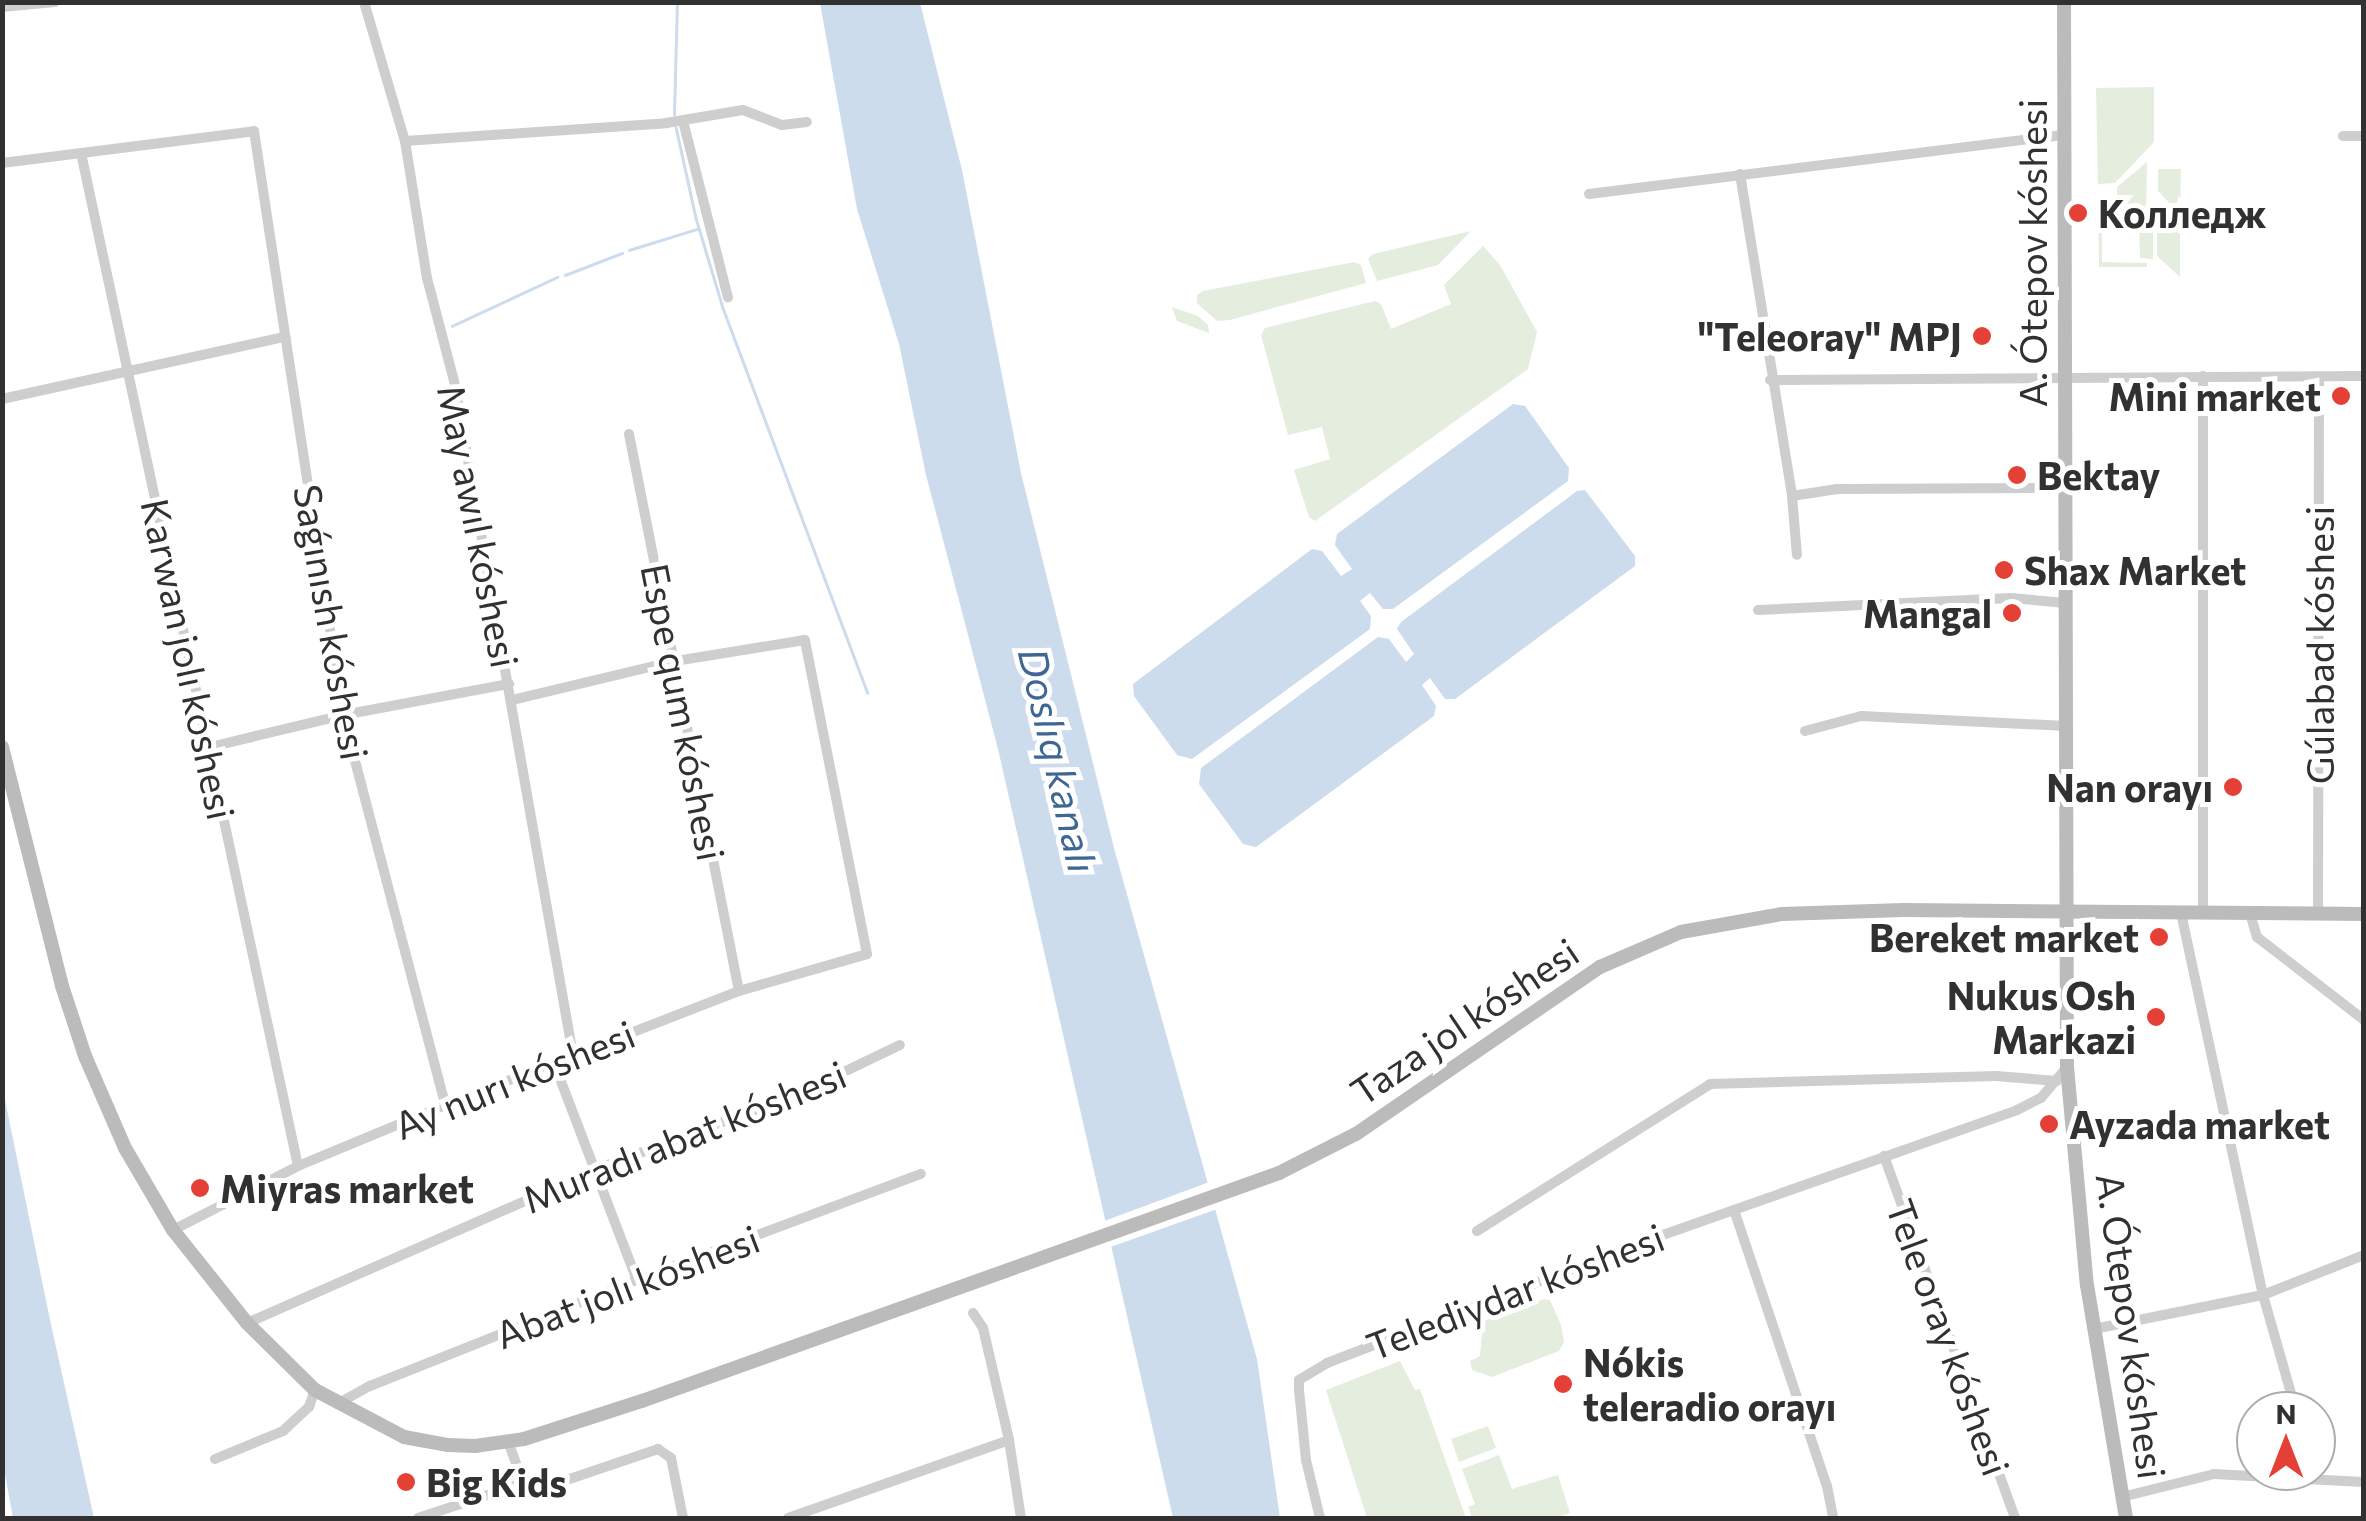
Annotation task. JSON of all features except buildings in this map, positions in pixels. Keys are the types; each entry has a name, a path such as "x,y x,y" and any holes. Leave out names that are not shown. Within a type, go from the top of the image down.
{"main road":[{"name":"A. Ótepov kóshesi","path":"2064,2 2066,1067 2094,1330 2126,1518"},
{"name":"Taza jol kóshesi","path":"2,747 62,986 85,1056 125,1148 173,1230 247,1323 314,1390 336,1405 404,1437 462,1446 508,1441 642,1401 1279,1172 1356,1134 1600,967 1681,932 1782,914 2364,914"}],"street":[{"path":"2,7 55,2"},
{"name":"May awıl kóshesi","path":"364,2 405,142 426,278 454,381 573,1055"},
{"path":"405,142 684,121 743,110 782,125 807,122"},
{"path":"684,121 728,297"},
{"name":"Saǵınısh kóshesi","path":"81,153 254,131 343,715 445,1105"},
{"path":"1589,194 2066,134"},
{"path":"2343,136 2364,136"},
{"path":"2,163 81,153"},
{"name":"Karwan jolı kóshesi","path":"81,153 298,1166"},
{"path":"1740,174 1770,380 1792,496 1797,555"},
{"path":"2,398 285,337"},
{"path":"1770,380 2064,375 2364,376"},
{"path":"2202,376 2203,914"},
{"name":"Gúlabad kóshesi","path":"2318,914 2319,377"},
{"name":"Espe qum kóshesi","path":"630,434 739,991"},
{"path":"1792,496 1837,489 2065,488"},
{"path":"1758,610 2011,598 2066,602"},
{"name":"Ay nurı kóshesi","path":"173,1230 298,1166 445,1105 739,991 867,954 805,640 675,661"},
{"path":"512,700 675,661"},
{"path":"206,748 343,715 509,684"},
{"path":"1805,732 1861,716 2067,726"},
{"path":"2181,913 2263,1295 2290,1391"},
{"path":"2250,914 2250,926 2262,942 2362,1020 2364,1036"},
{"name":"Muradı abat kóshesi","path":"247,1323 596,1169 798,1094 900,1045"},
{"path":"554,1062 637,1280"},
{"name":"Telediydar kóshesi","path":"1320,1518 1306,1460 1299,1380 1327,1362 1734,1210 2018,1110 2041,1098 2066,1067"},
{"path":"1478,1231 1710,1084 1996,1076 2057,1081"},
{"name":"Tele oray kóshesi","path":"1884,1156 2015,1518"},
{"name":"Abat jolı kóshesi","path":"336,1405 370,1386 637,1280 921,1174"},
{"path":"1734,1210 1827,1486 1832,1518"},
{"path":"2094,1330 2263,1295 2364,1255"},
{"path":"974,1313 983,1328 1009,1440 1021,1518"},
{"path":"214,1459 282,1431 308,1407 314,1390"},
{"path":"788,1518 1009,1440"},
{"path":"508,1441 523,1483 536,1490 658,1449 671,1458 683,1518"},
{"path":"2122,1498 2214,1474 2236,1474"},
{"path":"2336,1478 2364,1482"},
{"path":"418,1518 523,1483"}],"shaded area":[{"path":"2154,87 2154,142 2115,183 2098,184 2096,88"},
{"path":"2147,162 2146,216 2117,196 2117,187"},
{"path":"2158,169 2181,169 2180,214 2158,191"},
{"path":"2098,199 2102,199 2102,262 2147,263 2147,267 2099,267"},
{"path":"2139,219 2153,226 2153,259 2140,258"},
{"path":"2157,226 2180,227 2180,277 2157,256"},
{"path":"1471,231 1438,265 1377,281 1368,259 1373,254"},
{"path":"1483,246 1500,265 1537,332 1528,369 1315,521 1309,517 1294,470 1330,459 1322,427 1288,435 1261,335 1265,328 1375,301 1381,304 1391,329 1451,304 1444,285"},
{"path":"1354,262 1361,265 1366,283 1230,320 1217,321 1197,303 1197,295 1203,291"},
{"path":"1172,307 1198,316 1208,325 1209,333 1177,321"},
{"path":"1550,1300 1561,1325 1564,1342 1559,1351 1492,1377 1472,1370 1470,1361 1480,1356 1483,1321"},
{"path":"1400,1361 1415,1390 1420,1389 1466,1518 1367,1518 1326,1390"},
{"path":"1488,1426 1496,1448 1459,1462 1451,1439"},
{"path":"1499,1455 1512,1489 1558,1475 1570,1513 1555,1518 1472,1518 1468,1507 1475,1504 1462,1469"}],"water":[{"name":"Doslıq kanalı","path":"820,3 920,3 962,170 1021,473 1114,848 1257,1359 1280,1518 1173,1518 998,749 926,475 899,344 857,209"},
{"path":"1513,404 1525,406 1569,468 1568,481 1393,609 1383,609 1370,593 1360,601 1371,616 1370,629 1192,759 1177,755 1134,696 1133,684 1312,549 1322,551 1341,576 1352,569 1335,545 1337,534"},
{"path":"1585,490 1635,556 1635,566 1455,699 1445,699 1430,678 1422,685 1436,706 1434,716 1256,847 1243,844 1199,784 1201,768 1378,637 1389,639 1406,662 1414,654 1397,629 1401,622 1577,491"},
{"path":"3,1090 94,1518 13,1518 2,1458"}],"pier":[{"path":"1212,1181 1220,1208 1105,1249 1099,1223"}],"waterway":[{"path":"674,115 677,2"},
{"path":"676,127 696,218 723,308 868,693"},
{"path":"629,250 697,229"},
{"path":"565,275 622,253"},
{"path":"452,326 557,277"}],"place":[{"name":"Колледж","path":"2078,213"},
{"name":"\"Teleoray\" MPJ","path":"1982,336"},
{"name":"Mini market","path":"2341,396"},
{"name":"Bektay","path":"2017,475"},
{"name":"Shax Market","path":"2004,570"},
{"name":"Mangal","path":"2012,613"},
{"name":"Nan orayı","path":"2233,787"},
{"name":"Bereket market","path":"2159,937"},
{"name":"Nukus Osh Markazi","path":"2156,1017"},
{"name":"Ayzada market","path":"2049,1124"},
{"name":"Miyras market","path":"200,1188"},
{"name":"Nókis teleradio orayı","path":"1563,1384"},
{"name":"Big Kids","path":"406,1482"}]}
